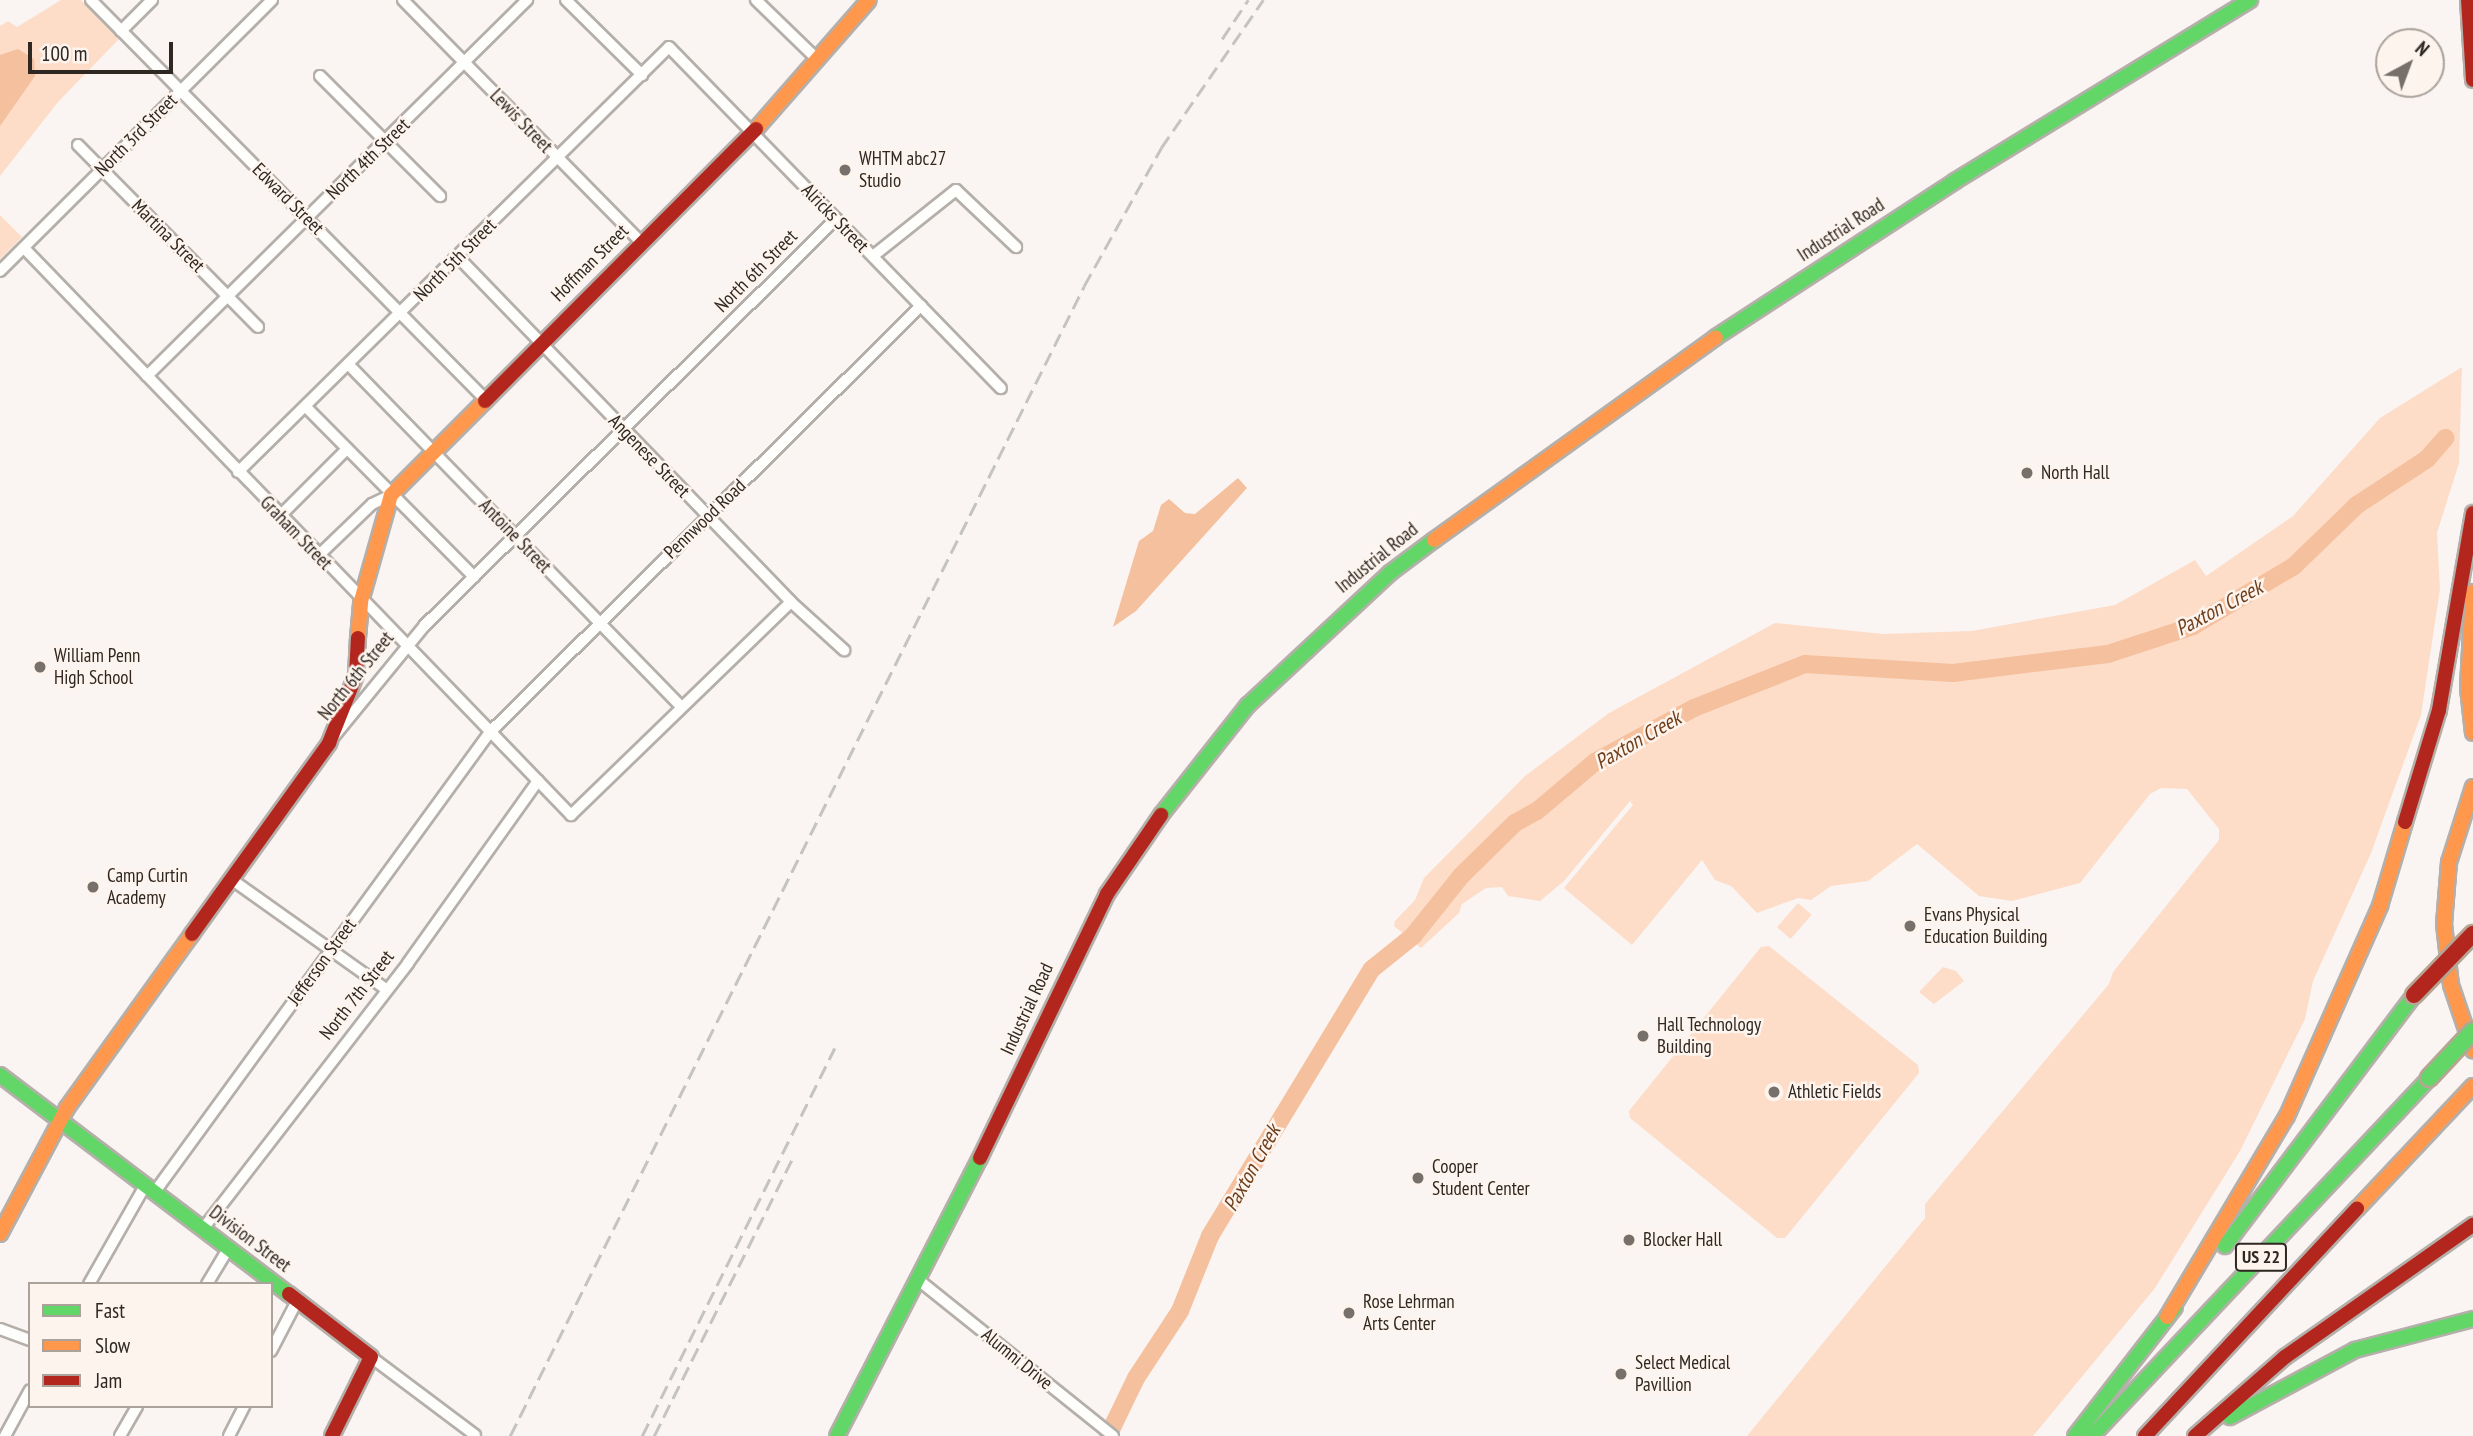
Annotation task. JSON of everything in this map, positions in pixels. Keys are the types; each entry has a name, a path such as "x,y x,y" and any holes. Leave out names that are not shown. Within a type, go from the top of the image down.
{"main road":[{"path":"818,60 869,0"},
{"name":"Industrial Road","path":"837,1436 921,1282 1107,894 1192,770 1312,641 1396,568 1654,377 1955,181 2250,0"},
{"path":"2468,0 2473,80"},
{"name":"Hoffman Street","path":"329,743 356,675 361,601 391,495 640,242 752,133 818,60"},
{"path":"2168,1317 2287,1116 2381,906 2439,710 2473,513"},
{"path":"2473,593 2468,688 2473,733"},
{"name":"North 6th Street","path":"0,1234 60,1121 329,743"},
{"path":"2473,788 2449,862 2444,924 2451,985 2473,1050"},
{"path":"2075,1436 2414,995 2473,934"},
{"name":"US 22","path":"2092,1436 2473,1031"},
{"name":"Division Street","path":"0,1076 272,1282"},
{"name":"US 22","path":"2145,1436 2473,1086"},
{"path":"2195,1436 2285,1357 2473,1225"},
{"name":"Division Street","path":"273,1283 371,1357"},
{"path":"2203,1436 2275,1389 2346,1354 2404,1333 2473,1319"},
{"path":"332,1436 371,1357"}],"street":[{"name":"Edward Street","path":"91,0 485,399"},
{"path":"121,31 152,0"},
{"name":"North 3rd Street","path":"0,271 272,0"},
{"name":"Lewis Street","path":"403,0 640,242"},
{"name":"North 4th Street","path":"147,376 527,0"},
{"path":"566,0 642,75"},
{"path":"756,0 818,60"},
{"name":"North 5th Street","path":"238,471 401,314 669,47"},
{"name":"Alricks Street","path":"669,47 1001,388"},
{"path":"320,76 440,196"},
{"name":"Martina Street","path":"78,145 258,327"},
{"path":"873,257 956,190 1016,247"},
{"name":"North 6th Street","path":"329,743 406,646 836,219"},
{"name":"Graham Street","path":"24,248 361,601 571,815 682,707"},
{"name":"Angenese Street","path":"458,257 791,602 844,650"},
{"name":"Pennwood Road","path":"490,732 921,306"},
{"name":"Antoine Street","path":"349,365 682,707"},
{"path":"306,407 474,577"},
{"path":"280,516 347,449"},
{"name":"Hoffman Street","path":"318,556 372,504 391,495"},
{"path":"682,707 791,602"},
{"name":"Jefferson Street","path":"90,1282 150,1189 331,950 490,732"},
{"name":"North 7th Street","path":"202,1230 387,990 538,781"},
{"path":"231,879 387,990"},
{"path":"208,1282 228,1249"},
{"name":"Alumni Drive","path":"921,1282 1113,1436"},
{"path":"273,1348 297,1301"},
{"path":"0,1329 28,1339"},
{"name":"Division Street","path":"371,1357 475,1435"},
{"path":"5,1436 28,1394"},
{"path":"120,1436 136,1408"},
{"path":"229,1436 243,1408"}],"shaded area":[{"path":"61,0 81,0 119,39 58,102 0,176 0,26 8,21 17,27"},
{"path":"18,49 34,59 35,76 0,126 0,55"},
{"path":"0,215 22,237 0,259"},
{"path":"2462,367 2459,463 2437,533 2440,589 2421,715 2371,853 2313,981 2305,1019 2240,1151 2155,1288 2033,1436 1747,1436 1925,1218 1925,1204 2109,984 2113,972 2219,840 2219,829 2187,789 2161,788 2150,794 2080,883 2012,901 1979,896 1917,844 1868,881 1831,886 1811,900 1798,898 1757,913 1731,886 1715,880 1702,860 1632,945 1564,888 1633,805 1630,801 1564,881 1540,901 1508,896 1502,887 1486,888 1462,904 1459,913 1421,948 1394,926 1395,921 1415,900 1424,878 1525,776 1609,713 1775,623 1883,634 1972,631 2115,605 2195,560 2206,576 2293,516 2380,418"},
{"path":"1238,478 1247,488 1136,611 1113,627 1139,541 1153,531 1161,505 1169,499 1185,513 1195,514"},
{"path":"1798,903 1812,915 1791,939 1777,927"},
{"name":"Athletic Fields","path":"1769,946 1918,1065 1919,1073 1785,1238 1777,1238 1630,1118 1629,1111 1761,947"},
{"path":"1943,967 1956,971 1964,981 1934,1004 1919,992"}],"waterway":[{"name":"Paxton Creek","path":"1108,1436 1136,1378 1180,1311 1210,1236 1372,969 1413,936 1461,876 1515,823 1537,811 1595,762 1694,708 1805,664 1953,673 2108,654 2193,626 2294,566 2357,505 2427,459 2445,438"}],"railway":[{"path":"1222,39 1248,0"},
{"path":"510,1436 1084,286 1161,148 1263,0"},
{"path":"642,1436 835,1048"},
{"path":"654,1436 792,1159"}],"traffic: fast":[{"path":"1716,337 1955,181 2250,0"},
{"path":"1161,815 1248,705 1390,573 1434,540"},
{"path":"2225,1246 2414,995"},
{"path":"2429,1078 2473,1031"},
{"path":"0,1075 289,1294"},
{"path":"2092,1436 2429,1078"},
{"path":"837,1436 980,1158"},
{"path":"2075,1436 2175,1307"},
{"path":"2230,1417 2355,1350 2473,1319"}],"traffic: slow":[{"path":"756,129 869,0"},
{"path":"1434,540 1716,337"},
{"path":"358,638 361,601 391,495 485,401"},
{"path":"2473,592 2468,688 2473,733"},
{"path":"2473,787 2449,862 2444,924 2451,985 2473,1050"},
{"path":"2167,1317 2287,1116 2380,906 2405,822"},
{"path":"0,1234 67,1108 192,934"},
{"path":"2357,1209 2473,1086"}],"traffic: jam":[{"path":"2468,0 2473,80"},
{"path":"485,401 756,129"},
{"path":"2405,822 2439,710 2473,513"},
{"path":"192,934 329,743 356,675 358,638"},
{"path":"980,1158 1107,894 1161,815"},
{"path":"2414,995 2473,934"},
{"path":"2145,1436 2357,1209"},
{"path":"2195,1436 2285,1357 2473,1225"},
{"path":"289,1294 371,1357 332,1436"}],"place":[{"name":"WHTM abc27 Studio","path":"845,170"},
{"name":"North Hall","path":"2027,473"},
{"name":"William Penn High School","path":"40,667"},
{"name":"Camp Curtin Academy","path":"93,887"},
{"name":"Evans Physical Education Building","path":"1910,926"},
{"name":"Hall Technology Building","path":"1643,1036"},
{"name":"Athletic Fields","path":"1774,1092"},
{"name":"Cooper Student Center","path":"1418,1178"},
{"name":"Blocker Hall","path":"1629,1240"},
{"name":"Rose Lehrman Arts Center","path":"1349,1313"},
{"name":"Select Medical Pavillion","path":"1621,1374"}]}
